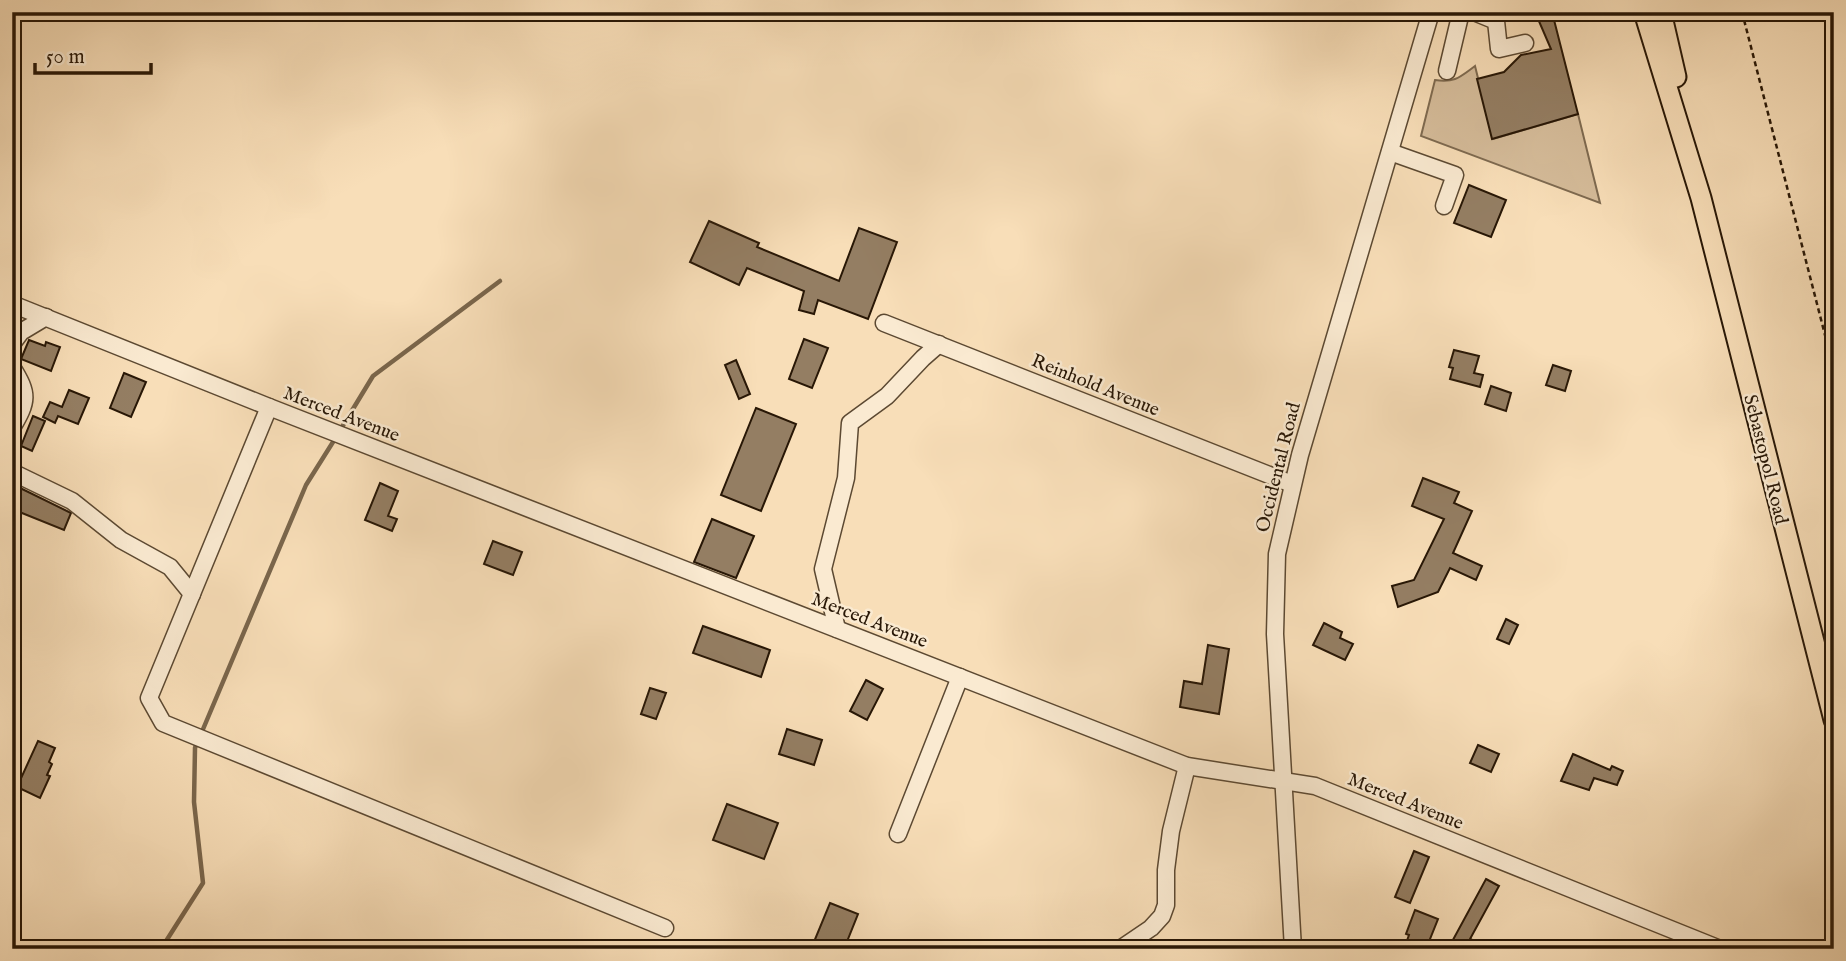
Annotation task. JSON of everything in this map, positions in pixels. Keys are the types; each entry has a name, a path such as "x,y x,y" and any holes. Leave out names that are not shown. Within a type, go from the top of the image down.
{"main road":[{"name":"Sebastopol Road","path":"1644,12 1701,198"},
{"name":"Sebastopol Road","path":"1661,12 1701,198 1834,720"}],"street":[{"name":"Occidental Road","path":"1293,949 1275,634 1277,554 1292,484 1431,12"},
{"path":"1447,71 1461,12"},
{"path":"1474,12 1496,21 1499,49 1525,43"},
{"path":"1390,152 1455,175 1444,206"},
{"name":"Merced Avenue","path":"12,304 1187,766 1315,786 1720,949"},
{"path":"12,344 21,332 46,317"},
{"name":"Reinhold Avenue","path":"884,323 1292,484"},
{"path":"837,629 823,569 846,478 850,424 887,396 939,344"},
{"path":"12,367 26,396 12,428"},
{"path":"269,407 149,698 163,723 665,928"},
{"path":"12,472 72,501 121,540 170,567 192,594"},
{"path":"898,834 960,677"},
{"path":"1120,949 1151,928 1162,916 1166,905 1166,870 1171,831 1187,766"}],"path":[{"path":"1742,12 1834,370"}],"shaded area":[{"path":"1475,66 1493,139 1578,114 1600,203 1421,136 1435,80 1452,80"}],"building":[{"path":"1535,12 1552,12 1578,114 1492,139 1477,79 1504,72 1521,55 1551,49"},
{"path":"1469,185 1506,200 1491,237 1454,223"},
{"path":"709,221 759,243 757,247 839,281 859,228 897,242 868,319 818,300 814,314 799,310 804,291 747,268 739,285 690,262"},
{"path":"804,339 828,348 812,388 789,379"},
{"path":"29,340 45,346 46,342 60,347 51,371 21,359"},
{"path":"1454,350 1479,356 1474,373 1483,375 1480,387 1450,379 1453,368 1449,367"},
{"path":"736,360 750,394 739,399 725,365"},
{"path":"1553,365 1571,371 1565,391 1546,385"},
{"path":"124,373 146,382 131,417 110,408"},
{"path":"1491,386 1511,393 1506,411 1485,404"},
{"path":"69,390 89,398 78,424 58,416 55,423 43,417 50,402 62,407"},
{"path":"756,408 796,424 761,511 721,495"},
{"path":"33,416 45,421 32,451 21,446"},
{"path":"1423,478 1459,492 1454,503 1472,511 1453,553 1482,566 1476,580 1450,568 1438,592 1398,607 1392,586 1414,580 1444,519 1412,506"},
{"path":"380,483 398,491 388,516 397,519 392,531 365,520"},
{"path":"12,484 71,513 64,530 12,509"},
{"path":"712,519 754,536 736,578 694,562"},
{"path":"493,541 522,552 513,575 484,564"},
{"path":"1506,619 1518,625 1509,644 1497,639"},
{"path":"1324,623 1342,632 1340,638 1353,644 1345,660 1313,645"},
{"path":"703,626 770,650 761,677 693,653"},
{"path":"1208,645 1229,649 1219,714 1180,707 1184,681 1202,684"},
{"path":"866,680 883,689 867,720 850,711"},
{"path":"650,688 666,693 656,719 641,714"},
{"path":"787,729 822,740 814,765 779,754"},
{"path":"38,741 55,748 49,762 52,764 47,775 50,776 40,798 17,787"},
{"path":"1478,745 1499,754 1491,772 1470,763"},
{"path":"1573,754 1610,770 1612,766 1623,771 1617,785 1594,778 1589,790 1561,781"},
{"path":"727,804 778,823 764,859 713,840"},
{"path":"1414,851 1429,857 1410,903 1395,897"},
{"path":"1486,879 1499,886 1470,939 1493,949 1448,949"},
{"path":"830,903 858,914 844,949 811,949"},
{"path":"1415,910 1438,919 1426,949 1404,949 1409,935 1406,934"}],"waterway":[{"path":"342,427 373,376 500,281"},
{"path":"201,734 306,485 333,442"},
{"path":"161,949 203,883 194,802 197,742"}]}
